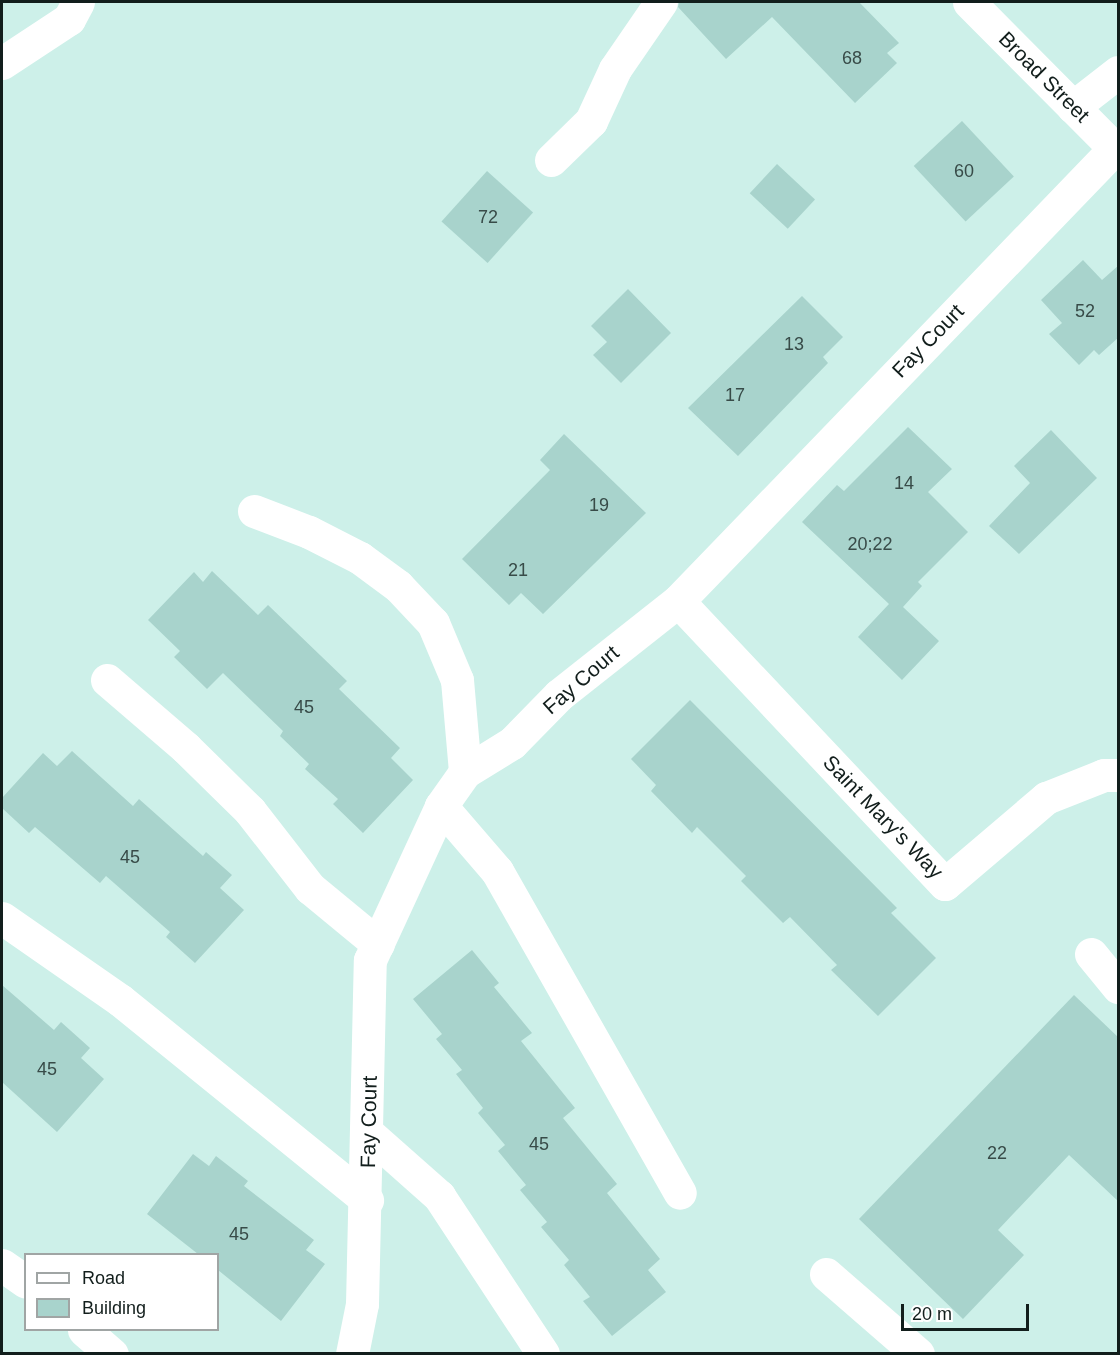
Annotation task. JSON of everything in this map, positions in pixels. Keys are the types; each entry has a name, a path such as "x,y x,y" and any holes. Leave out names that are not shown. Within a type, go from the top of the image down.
{"street":[{"path":"2,63 69,19 78,2"},
{"path":"551,160 591,121 615,69 661,2"},
{"name":"Broad Street","path":"969,2 1117,150"},
{"path":"1073,107 1119,72"},
{"name":"Fay Court","path":"352,1353 362,1304 367,1200 370,960 441,806 465,772 513,744 559,695 678,601 1117,150"},
{"path":"254,511 309,532 360,558 398,586 433,623 457,680 465,772"},
{"name":"Saint Mary's Way","path":"678,601 945,884 1046,798 1104,775 1119,775"},
{"path":"107,680 186,748 250,811 310,888 378,944"},
{"path":"441,806 497,871 680,1193"},
{"path":"2,918 120,1000 367,1200"},
{"path":"1091,954 1119,987"},
{"path":"369,1134 438,1196 543,1353"},
{"path":"2,1265 24,1281"},
{"path":"826,1274 918,1353"},
{"path":"86,1331 112,1353"}],"building":[{"path":"679,2 859,2 899,43 887,53 897,63 855,103 772,17 726,59 678,7"},
{"path":"962,121 1014,177 966,222 914,166"},
{"path":"777,164 815,199 788,229 750,193"},
{"path":"487,171 533,212 488,263 441,222"},
{"path":"1083,260 1102,280 1119,265 1119,337 1099,355 1094,350 1079,365 1049,334 1062,323 1041,300"},
{"path":"628,289 671,333 621,383 593,355 607,342 591,326"},
{"path":"802,296 843,337 823,357 828,363 738,456 688,408"},
{"path":"908,427 952,469 928,492 968,532 918,582 922,586 903,607 939,641 902,680 858,637 889,604 802,522 837,485 844,491"},
{"path":"1051,430 1097,478 1019,554 989,526 1030,483 1014,466"},
{"path":"564,434 646,513 543,614 521,593 509,605 462,559 550,470 540,460"},
{"path":"212,571 258,615 268,605 347,681 339,689 400,748 391,758 413,780 363,833 333,804 338,799 305,769 309,764 280,736 283,731 223,673 207,689 174,657 180,651 148,620 194,572 203,582"},
{"path":"690,700 897,908 891,913 936,958 878,1016 831,970 837,965 790,917 783,923 741,881 746,876 697,827 692,833 651,791 656,785 631,759"},
{"path":"72,751 133,806 139,799 203,856 206,852 232,875 220,888 244,910 195,963 166,937 170,932 106,876 100,883 35,827 29,833 2,808 2,798 43,753 57,766"},
{"path":"472,950 499,983 494,987 532,1033 521,1041 575,1108 563,1118 617,1184 607,1193 660,1259 648,1270 666,1292 612,1336 583,1301 590,1297 564,1265 569,1260 541,1227 547,1222 520,1190 526,1185 498,1151 505,1145 478,1113 483,1108 456,1074 462,1070 436,1039 442,1034 413,999"},
{"path":"2,985 54,1030 61,1022 90,1048 81,1058 104,1079 57,1132 2,1082"},
{"path":"1074,995 1119,1038 1119,1202 1069,1155 998,1230 1024,1255 963,1319 859,1219"},
{"path":"193,1154 209,1166 216,1156 248,1181 244,1186 314,1240 306,1250 325,1264 281,1321 219,1271 219,1253 197,1253 147,1214"}]}
